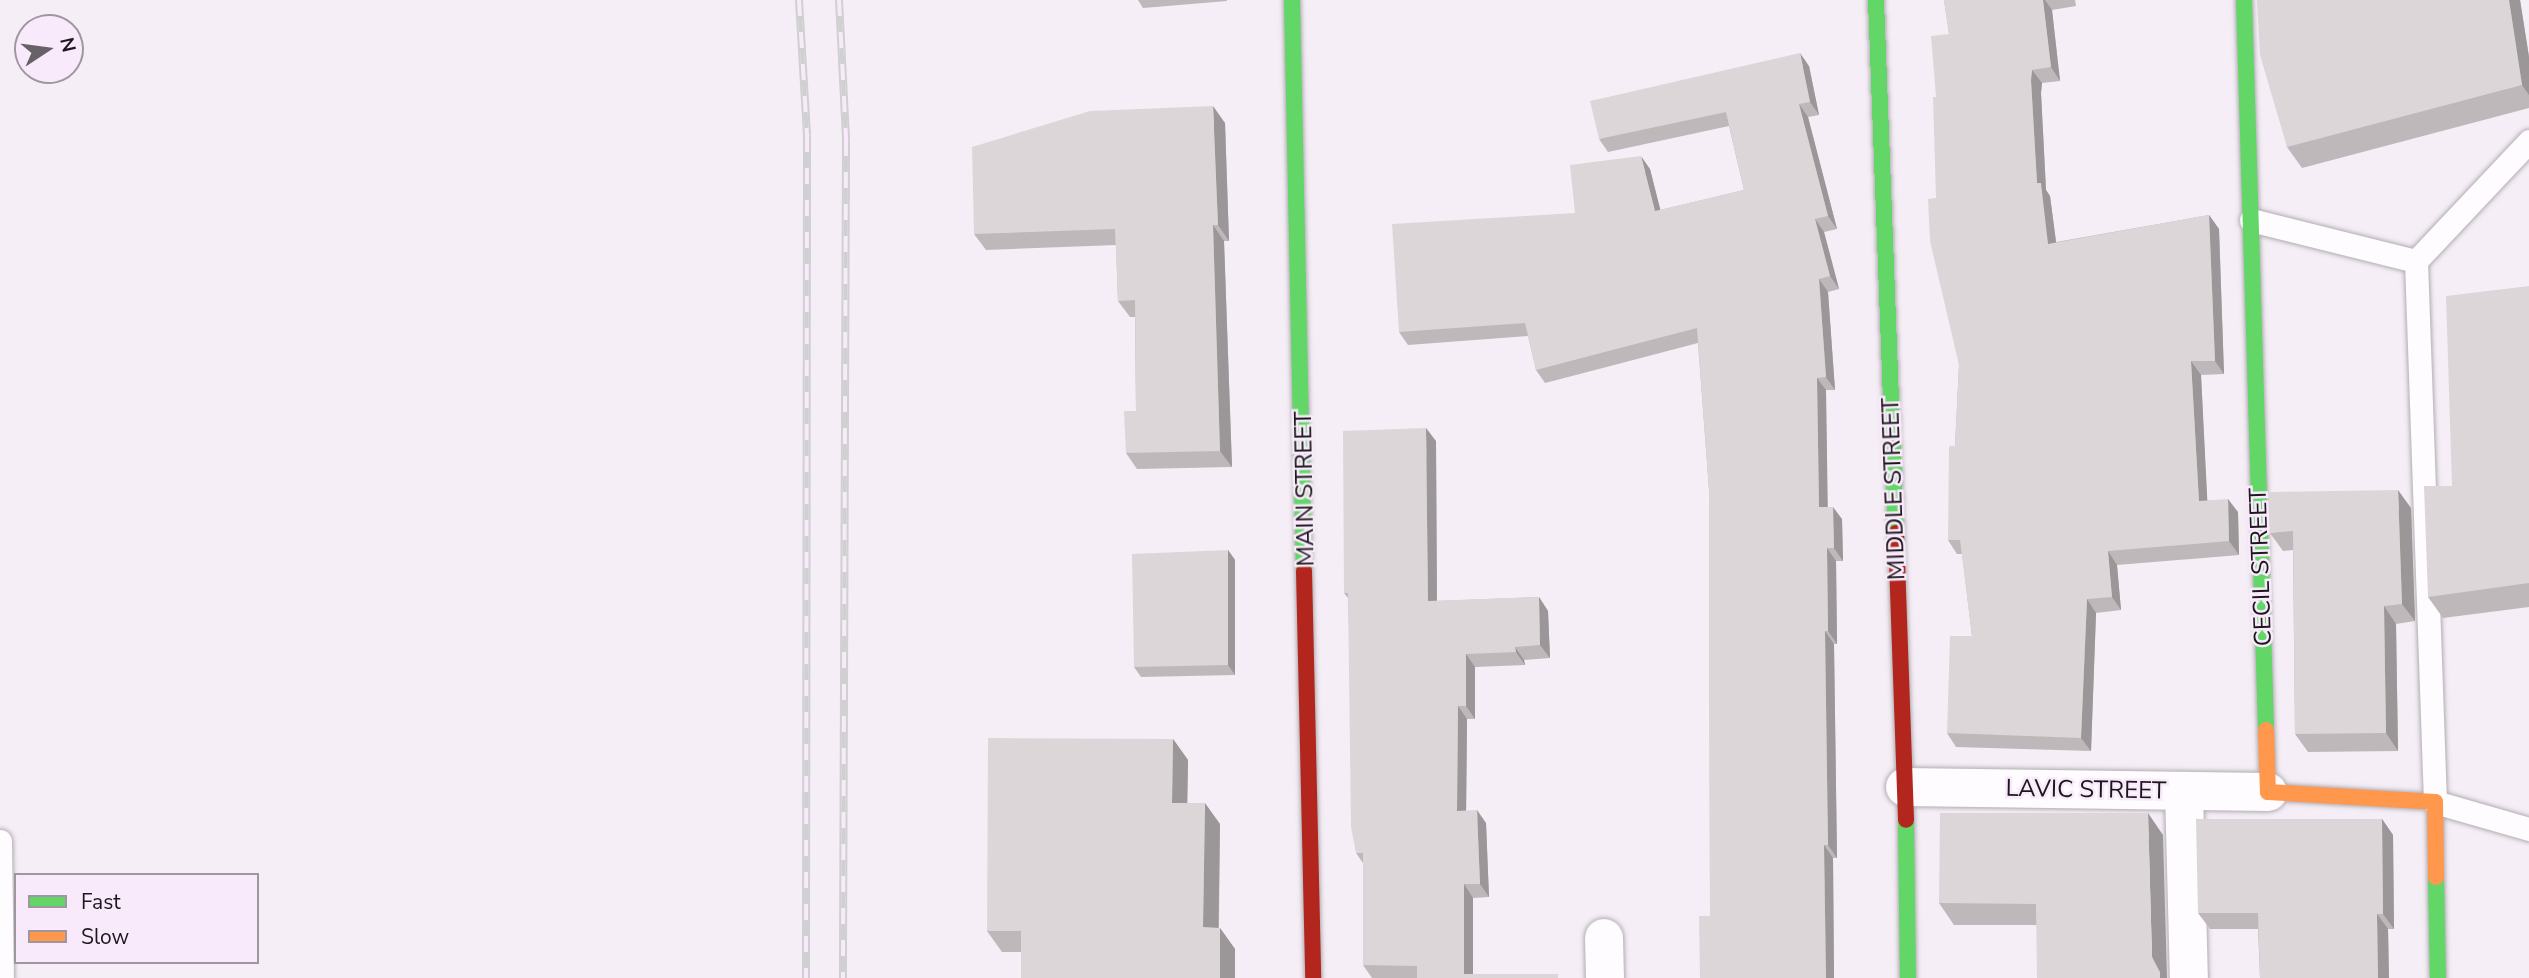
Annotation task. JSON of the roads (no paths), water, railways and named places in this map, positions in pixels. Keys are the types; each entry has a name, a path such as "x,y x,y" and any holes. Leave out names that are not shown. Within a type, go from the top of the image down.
{"street":[{"name":"MAIN STREET","path":"1292,0 1314,978"},
{"name":"MIDDLE STREET","path":"1876,0 1905,787 1908,978"},
{"name":"CECIL STREET","path":"2244,0 2267,792"},
{"name":"LAVIC STREET","path":"1905,787 2267,792"},
{"path":"2184,791 2189,978"},
{"path":"2267,792 2435,802 2438,978"},
{"path":"1604,938 1605,978"}],"lane":[{"path":"2529,141 2416,261 2435,802 2529,829"},
{"path":"2251,220 2416,261"},
{"path":"0,841 2,978"}],"railway":[{"path":"799,0 807,136 806,978"},
{"path":"839,0 846,140 843,978"}]}
